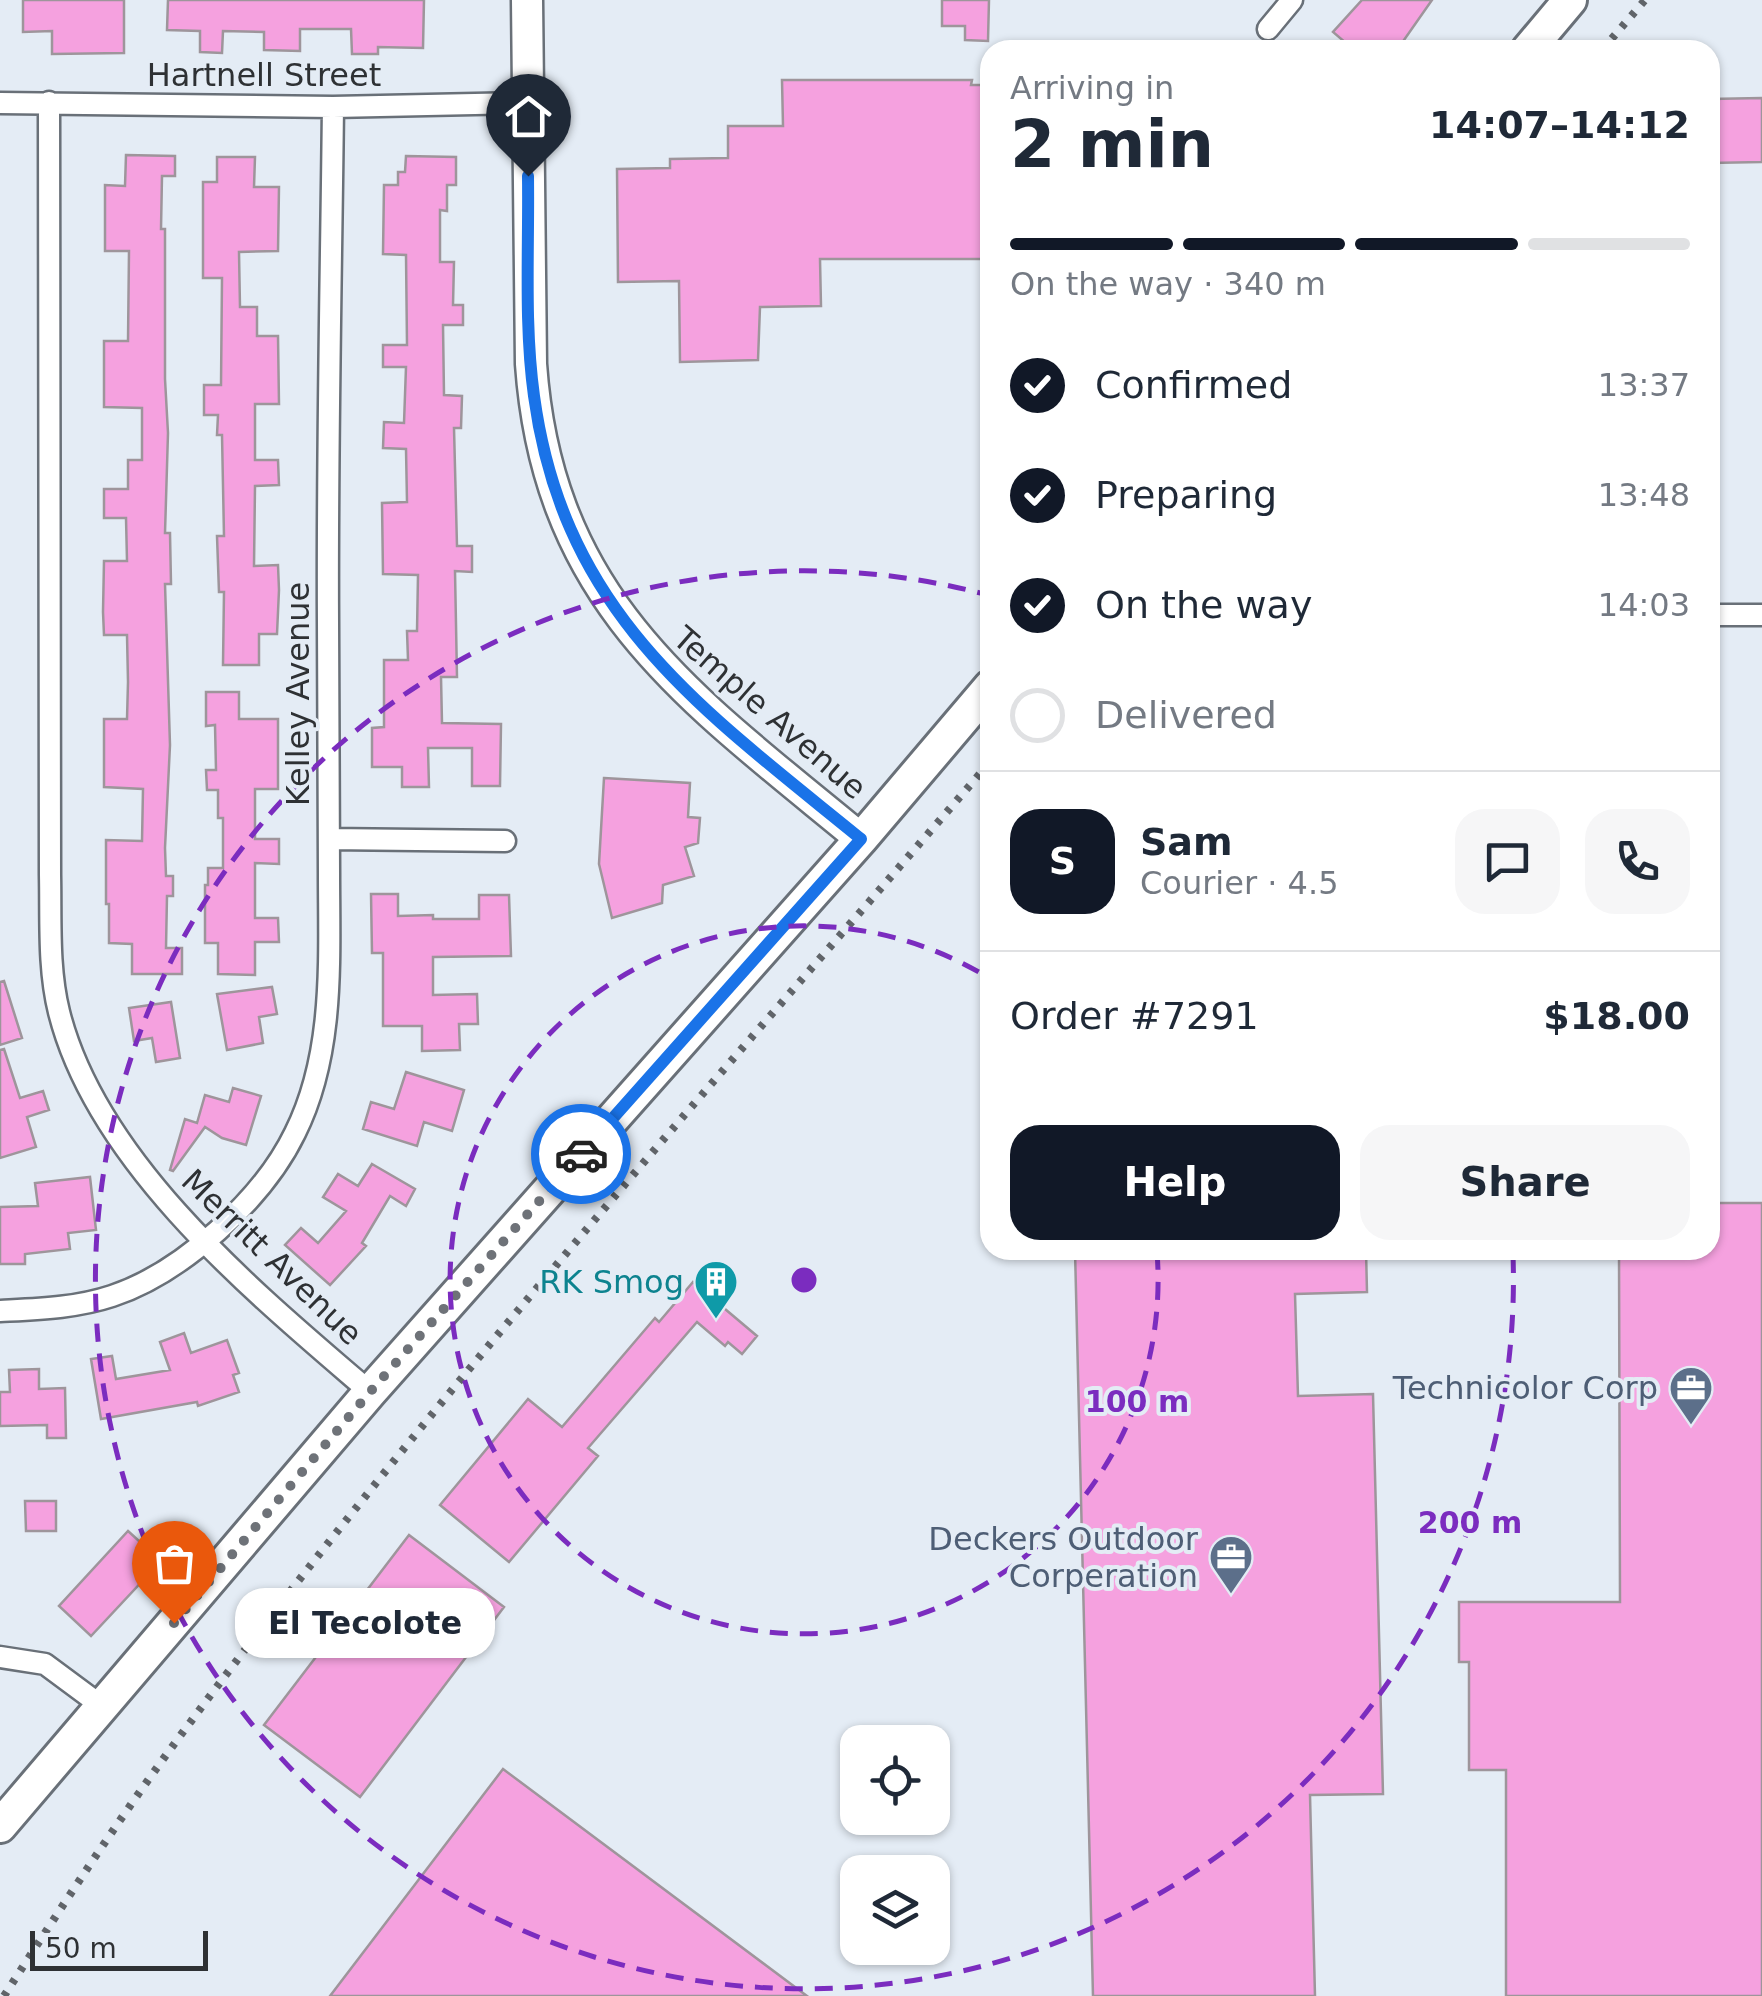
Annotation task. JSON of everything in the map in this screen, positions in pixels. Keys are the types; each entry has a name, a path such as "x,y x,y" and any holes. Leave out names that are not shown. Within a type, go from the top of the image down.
{"main road":[{"name":"Temple Avenue","path":"527,0 533,392 554,486 574,539 600,587 649,654 726,726 861,839"},
{"path":"1536,40 1570,0"},
{"path":"0,1826 370,1392 861,839 980,699"}],"street":[{"path":"1268,28 1292,0"},
{"name":"Hartnell Street","path":"0,102 333,107 527,103"},
{"name":"Merritt Avenue","path":"49,102 50,875 55,995 75,1060 100,1108 144,1170 204,1240 370,1392"},
{"name":"Kelley Avenue","path":"0,1311 55,1308 111,1296 162,1272 204,1240 232,1218 274,1169 295,1134 320,1064 326,1010 329,839 327,528 333,107"},
{"path":"1720,615 1762,615"},
{"path":"329,839 506,841"},
{"path":"0,1657 45,1664 104,1707"}],"building":[{"path":"23,0 124,0 124,53 52,54 52,31 23,32"},
{"path":"168,0 424,0 423,48 378,47 378,54 352,54 351,29 300,29 300,51 264,50 264,32 223,31 222,53 200,52 200,31 167,30"},
{"path":"942,0 989,0 988,40 965,40 965,26 942,26"},
{"path":"1362,0 1432,0 1404,40 1342,40 1333,32"},
{"path":"782,80 972,80 971,85 980,85 980,259 820,259 821,306 760,307 758,360 680,362 679,281 618,282 617,169 670,168 670,159 728,158 728,126 783,126"},
{"path":"1762,98 1762,162 1720,163 1720,99"},
{"path":"126,155 175,156 175,176 162,176 161,229 165,229 168,433 165,533 170,533 171,584 165,584 170,745 165,848 166,876 173,876 173,896 167,896 166,948 182,948 182,974 132,974 132,944 109,943 106,904 106,840 142,841 143,789 104,787 104,719 127,719 128,682 127,635 104,635 103,612 104,561 127,561 126,518 104,518 104,489 128,489 128,460 142,460 142,408 104,407 104,341 128,341 129,251 105,251 105,185 125,186"},
{"path":"406,156 456,157 456,185 447,185 447,211 440,210 440,262 454,262 453,305 463,305 463,325 443,325 444,395 462,396 461,428 454,428 457,546 472,546 472,572 455,571 457,677 441,677 442,723 501,724 500,786 472,786 472,748 428,748 429,787 402,787 402,767 372,767 372,728 384,727 384,660 408,660 407,631 417,631 418,575 383,574 382,503 407,502 406,449 383,448 384,422 404,423 406,367 383,367 383,345 407,345 406,255 383,254 384,185 398,185 398,172 405,172"},
{"path":"217,157 255,157 254,187 279,187 278,251 239,252 240,307 257,307 257,336 278,336 279,404 255,404 255,460 278,460 279,485 255,486 254,566 278,565 279,590 277,634 259,634 259,665 223,665 224,592 219,592 217,536 224,536 222,435 217,435 218,415 204,415 204,385 221,385 222,278 203,278 203,182 217,182"},
{"path":"206,692 239,692 239,719 278,719 278,789 255,789 255,839 279,839 279,864 255,863 255,918 278,918 279,942 255,942 255,975 218,974 218,943 205,943 208,868 223,868 223,818 218,818 218,790 207,790 206,770 216,770 215,725 206,726"},
{"path":"604,778 690,783 688,817 700,818 698,843 685,847 694,876 663,885 662,903 612,918 599,864"},
{"path":"371,894 398,894 398,916 433,915 433,919 479,919 479,895 509,895 511,956 433,957 433,995 477,994 478,1024 459,1024 460,1050 422,1051 422,1026 383,1026 383,953 372,953"},
{"path":"4,981 22,1038 0,1045 0,982"},
{"path":"272,987 277,1014 259,1017 263,1043 227,1050 217,994"},
{"path":"171,1002 180,1058 156,1062 152,1038 134,1041 129,1008"},
{"path":"4,1049 20,1098 43,1091 49,1110 27,1117 36,1147 0,1158 0,1050"},
{"path":"406,1072 464,1090 452,1131 424,1122 417,1146 363,1129 371,1102 394,1109"},
{"path":"233,1088 261,1096 246,1145 222,1138 205,1127 170,1170 185,1119 197,1123 205,1095 229,1102"},
{"path":"372,1164 415,1189 406,1206 390,1196 362,1243 366,1246 330,1285 285,1245 301,1228 318,1243 346,1211 323,1197 338,1174 358,1186"},
{"path":"90,1177 96,1230 68,1233 70,1249 25,1254 25,1264 0,1264 0,1207 38,1206 35,1183"},
{"name":"Technicolor Corp","path":"1720,1203 1762,1203 1762,1996 1506,1996 1506,1770 1469,1770 1469,1662 1459,1662 1459,1602 1620,1602 1619,1260 1720,1260"},
{"name":"Deckers Outdoor Corperation","path":"1075,1260 1366,1260 1367,1292 1295,1294 1298,1396 1373,1394 1383,1794 1310,1795 1315,1996 1093,1996"},
{"path":"693,1282 757,1336 742,1354 728,1342 725,1346 697,1322 588,1448 598,1456 509,1562 440,1505 528,1399 562,1427 655,1318 659,1322"},
{"path":"184,1333 191,1353 227,1340 239,1373 233,1375 239,1392 198,1406 197,1402 101,1419 91,1359 112,1356 116,1379 170,1370 160,1342"},
{"path":"39,1369 39,1389 65,1388 66,1438 47,1438 47,1425 0,1426 0,1392 10,1392 9,1370"},
{"path":"25,1501 56,1501 56,1531 26,1531"},
{"path":"128,1531 161,1561 91,1636 59,1606"},
{"path":"409,1535 504,1607 360,1797 264,1725"},
{"path":"503,1769 807,1996 330,1996"}],"railway":[{"path":"1611,40 1645,0"},
{"path":"4,1996 167,1754 383,1474 582,1234 980,774"}],"way so far":[{"path":"174,1623 370,1392 581,1154"}],"place":[{"name":"RK Smog","path":"716,1320"},
{"name":"Technicolor Corp","path":"1691,1426"},
{"name":"Deckers Outdoor Corperation","path":"1231,1595"},
{"name":"El Tecolote","path":"174,1623"}],"route":[{"path":"528,176 533,392 554,486 582,556 629,630 672,678 861,839 581,1154"}]}
